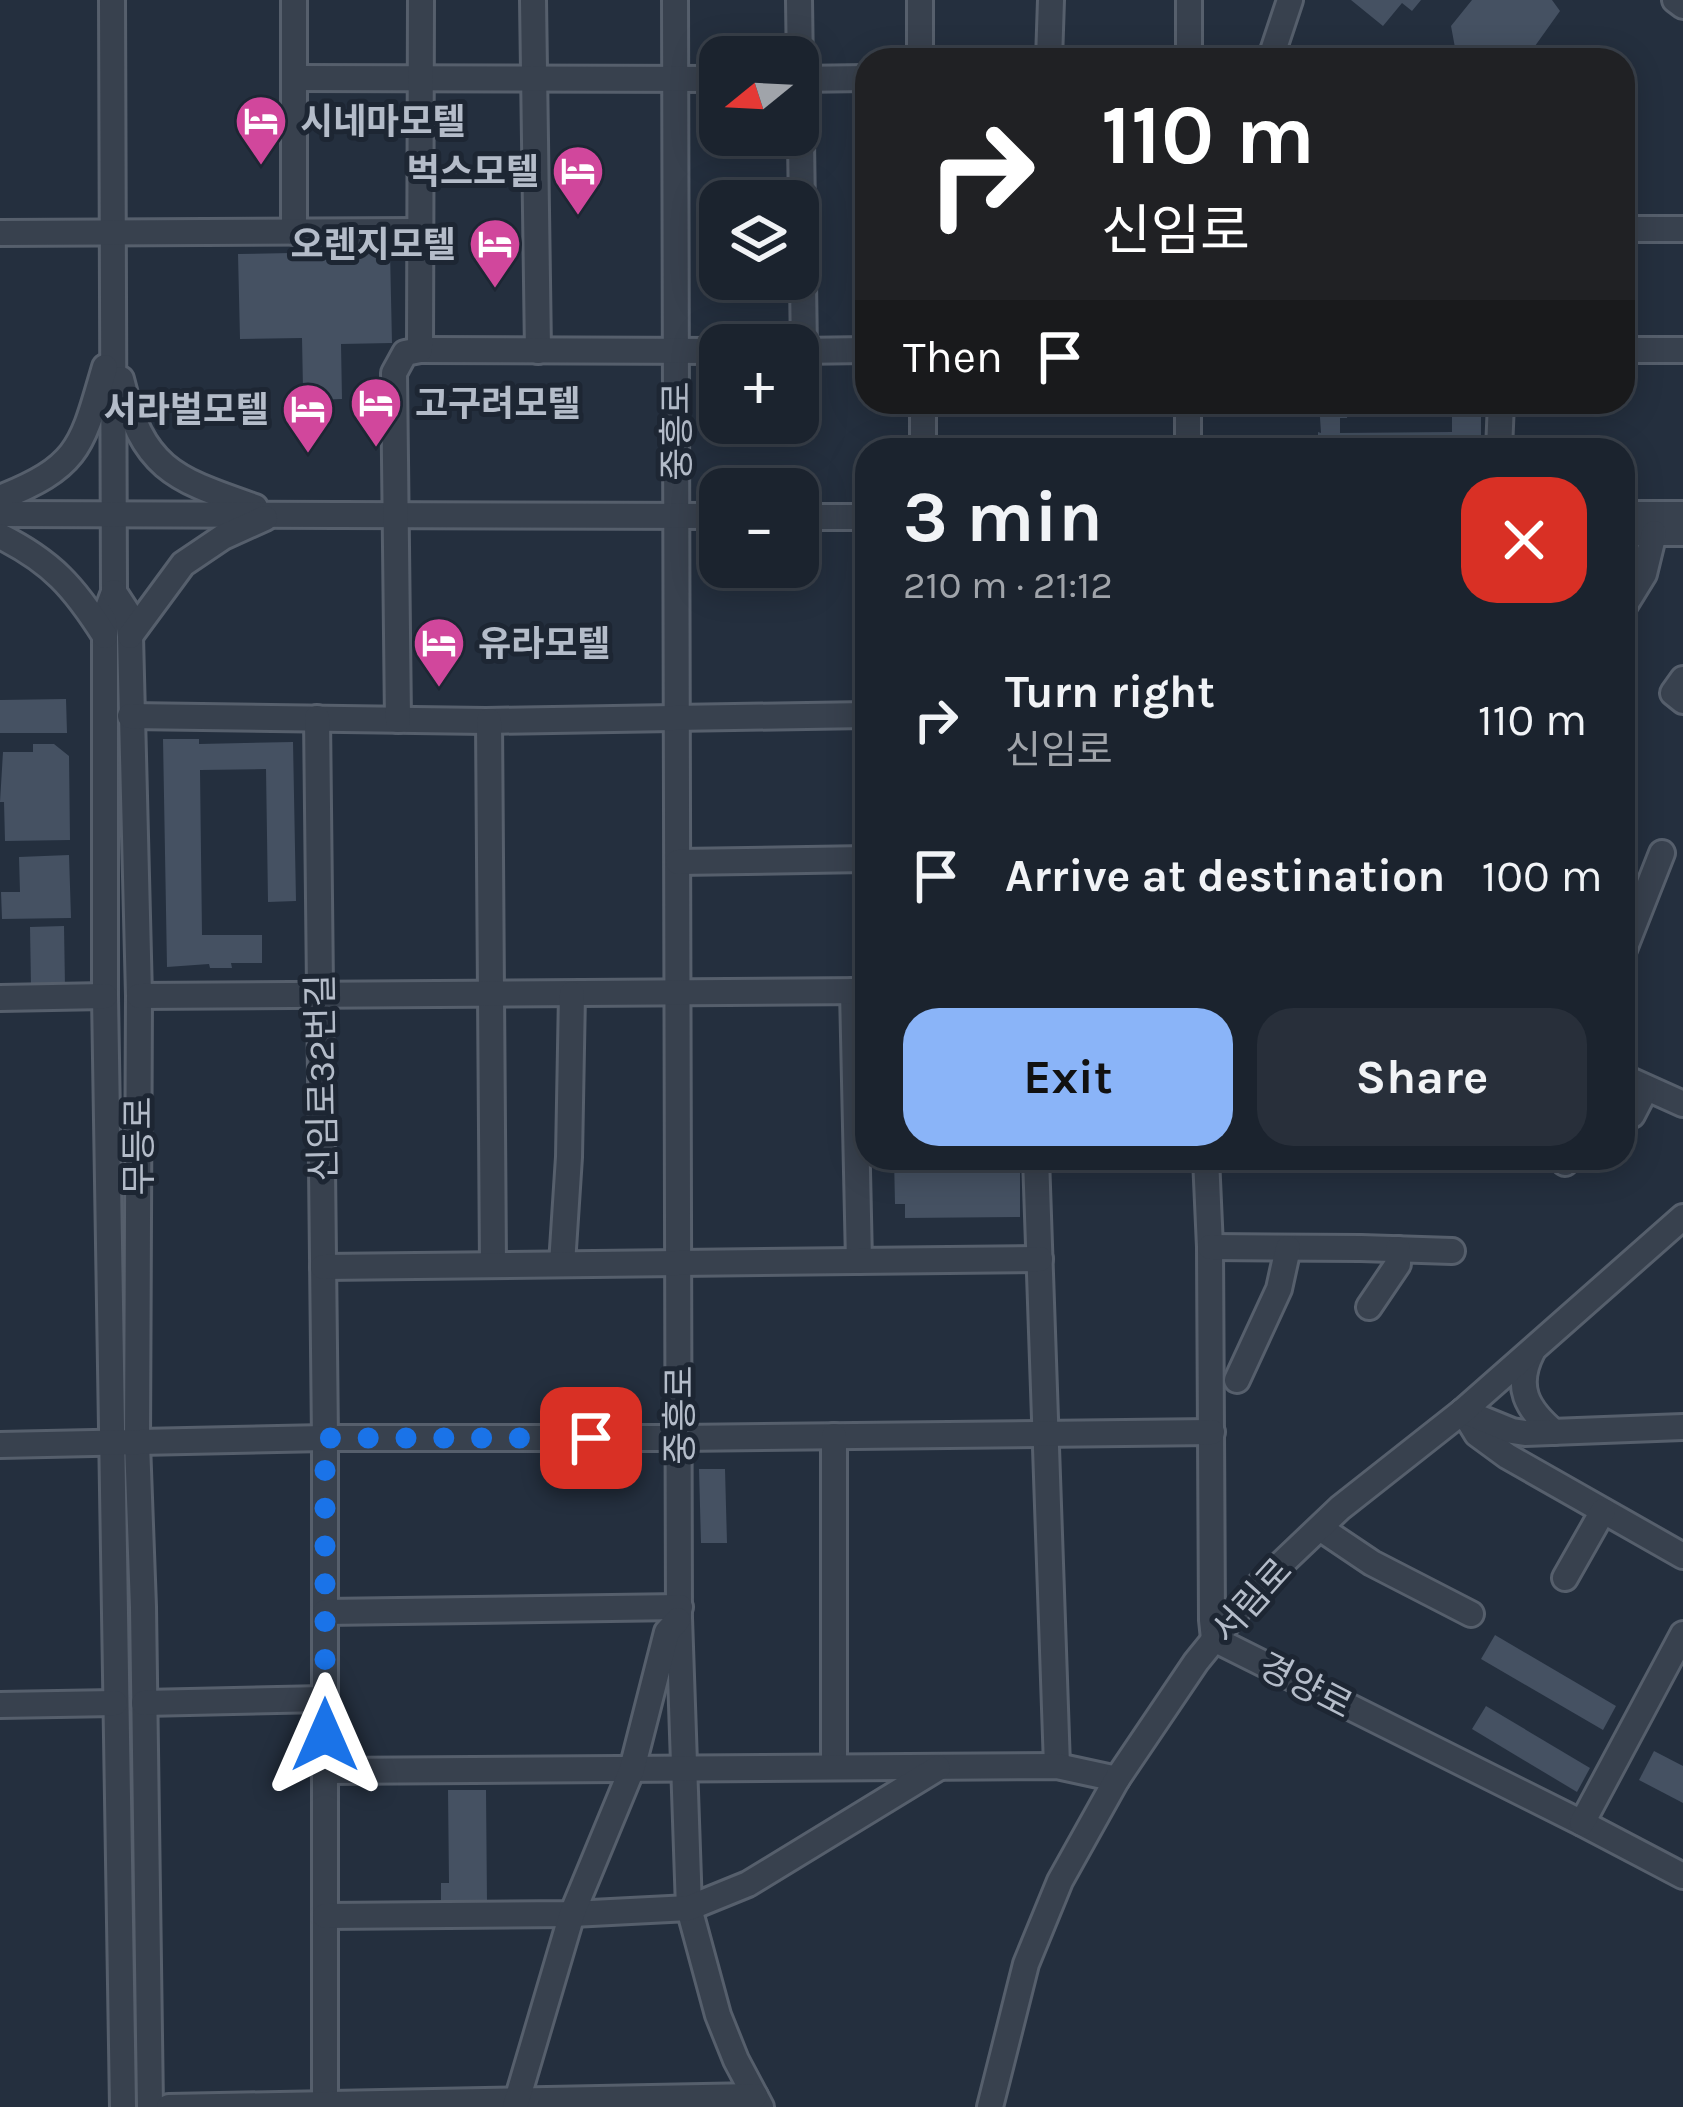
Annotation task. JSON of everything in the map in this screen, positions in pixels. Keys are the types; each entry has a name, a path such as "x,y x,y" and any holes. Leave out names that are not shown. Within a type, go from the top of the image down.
{"street":[{"name":"무등로","path":"112,0 114,592 105,616 118,636 130,716 139,995 115,1703 123,2107"},
{"path":"294,0 294,232"},
{"path":"419,350 421,0"},
{"path":"533,0 538,351"},
{"name":"중흥로","path":"675,0 680,1612 689,1907 718,2015 758,2102"},
{"path":"799,0 799,36"},
{"path":"920,0 920,48"},
{"path":"1049,48 1051,0"},
{"path":"1189,0 1189,48"},
{"path":"1274,48 1290,0"},
{"path":"1675,0 1683,6"},
{"path":"294,78 699,79"},
{"path":"819,79 855,78"},
{"path":"801,156 801,324"},
{"path":"1635,230 1683,230"},
{"path":"0,233 421,231"},
{"path":"0,498 35,484 71,458 85,433 112,342"},
{"path":"112,342 127,403 161,464 190,484 274,514"},
{"path":"819,351 855,350"},
{"path":"1635,350 1683,350"},
{"path":"398,720 394,374 404,353 699,351"},
{"path":"0,514 699,516"},
{"path":"0,536 34,553 118,636 183,564 223,537 274,514"},
{"path":"1635,514 1683,514"},
{"path":"819,517 855,517"},
{"path":"1635,533 1683,533"},
{"path":"1635,589 1644,574 1654,533"},
{"name":"무등로","path":"118,636 105,996 124,1443 144,1703 150,2107"},
{"path":"1683,679 1673,693 1683,701"},
{"path":"130,716 489,721 855,715"},
{"name":"신임로32번길","path":"317,718 325,1438 325,2106"},
{"path":"489,721 493,1265"},
{"path":"1635,922 1662,853"},
{"path":"678,862 855,859"},
{"path":"139,995 855,991"},
{"path":"562,1264 572,994"},
{"path":"0,998 105,996"},
{"path":"1635,1082 1683,1104"},
{"path":"859,1261 861,1170"},
{"path":"1036,1170 1057,1766"},
{"name":"경양로","path":"1207,1170 1214,1639 1683,1876"},
{"name":"서림로","path":"989,2107 1026,1964 1060,1882 1117,1779 1214,1639 1256,1588 1340,1508 1463,1411 1683,1216"},
{"path":"1210,1247 1452,1251"},
{"path":"1237,1380 1280,1289 1288,1248"},
{"path":"1369,1307 1398,1264 1398,1249"},
{"path":"323,1267 1040,1259"},
{"path":"1534,1348 1524,1371 1526,1398 1536,1417 1554,1432"},
{"path":"1463,1411 1511,1431 1683,1427"},
{"path":"1463,1411 1477,1435 1507,1456 1683,1556"},
{"path":"0,1445 1212,1432"},
{"path":"834,1768 835,1436"},
{"path":"1565,1578 1603,1511"},
{"path":"1320,1528 1372,1563 1471,1614"},
{"path":"325,1612 680,1612"},
{"path":"516,2105 572,1914 632,1769 667,1632 680,1612"},
{"path":"1582,1823 1683,1634"},
{"path":"144,1703 324,1699"},
{"path":"0,1705 115,1703"},
{"path":"325,1771 1057,1766 1117,1779"},
{"path":"325,1916 572,1914 689,1907 748,1883 940,1767"},
{"path":"169,2107 758,2102"}],"building":[{"path":"1351,0 1421,0 1412,11 1402,3 1383,26"},
{"path":"1472,0 1552,0 1560,11 1534,48 1455,48 1451,26"},
{"path":"390,251 392,343 341,344 342,399 313,400 303,390 302,338 240,339 238,254"},
{"path":"1320,414 1348,414 1340,418 1340,433 1452,432 1452,414 1481,414 1481,438 1318,438"},
{"path":"66,699 67,733 0,733 0,700"},
{"path":"163,739 199,739 199,744 293,742 296,901 268,902 266,769 200,770 202,935 262,935 262,963 231,963 232,968 210,968 209,964 167,967"},
{"path":"33,744 54,744 69,756 70,840 5,841 4,802 0,802 3,752 33,752"},
{"path":"69,855 71,918 2,919 1,892 20,892 19,857"},
{"path":"64,926 65,987 31,987 30,927"},
{"path":"894,1170 1020,1170 1020,1217 905,1218 905,1204 895,1204"},
{"path":"699,1469 725,1469 727,1543 701,1543"},
{"path":"1495,1635 1616,1706 1603,1730 1481,1659"},
{"path":"1486,1706 1590,1768 1577,1792 1472,1729"},
{"path":"1654,1751 1683,1766 1683,1803 1639,1780"},
{"path":"448,1790 486,1790 487,1903 441,1904 441,1883 449,1883"}],"place":[{"name":"시네마모텔","path":"261,167"},
{"name":"벅스모텔","path":"578,217"},
{"name":"오렌지모텔","path":"495,290"},
{"name":"고구려모텔","path":"376,449"},
{"name":"서라벌모텔","path":"308,455"},
{"name":"유라모텔","path":"439,689"}],"route":[{"path":"325,1735 325,1438 591,1438"}]}
